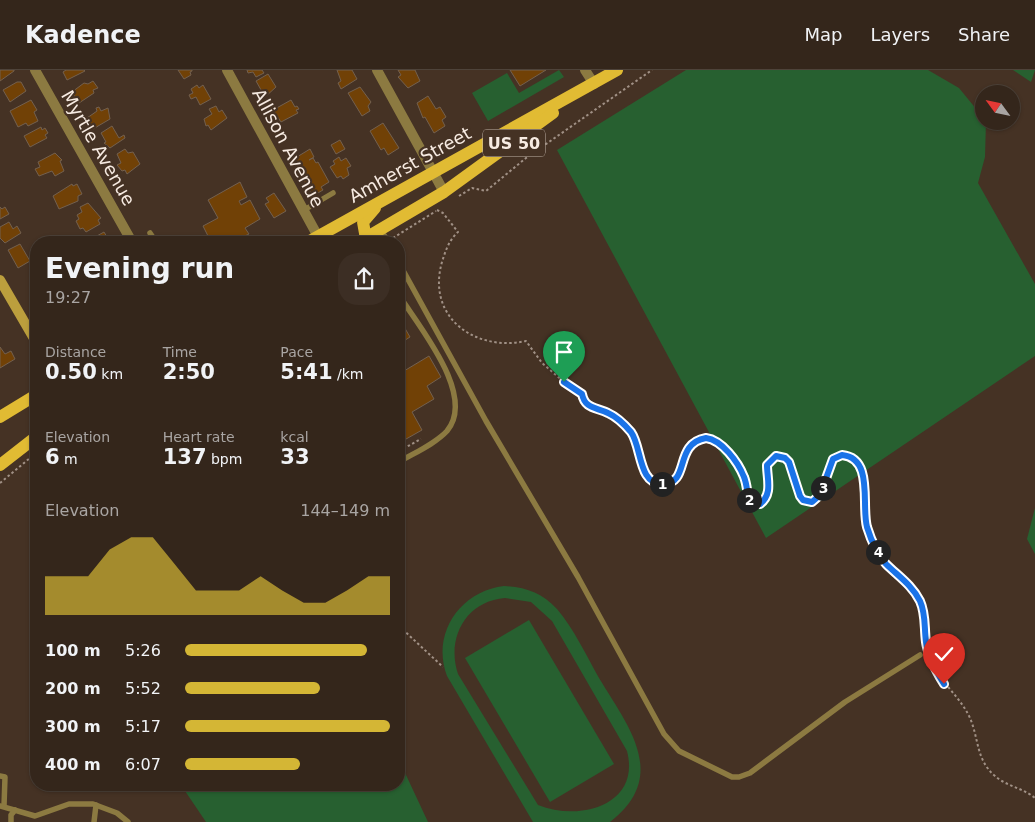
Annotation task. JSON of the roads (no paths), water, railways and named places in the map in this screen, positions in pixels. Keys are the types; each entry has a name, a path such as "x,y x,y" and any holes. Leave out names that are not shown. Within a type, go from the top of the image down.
{"main road":[{"name":"Amherst Street","path":"324,236 386,198 617,70"},
{"name":"Amherst Street","path":"372,236 444,192 502,152 588,87"},
{"path":"363,236 362,227 364,219 386,198"},
{"path":"0,280 30,332"},
{"path":"0,417 30,400"},
{"path":"0,465 30,442"}],"street":[{"name":"Myrtle Avenue","path":"35,70 129,236"},
{"name":"Allison Avenue","path":"227,70 304,210 314,236"},
{"path":"377,70 444,192"},
{"path":"585,70 588,87"}],"lane":[{"path":"304,210 333,194"},
{"path":"381,230 384,236"},
{"path":"150,232 152,236"},
{"path":"405,274 486,421 578,578 664,734 680,751 732,777 745,775 759,768 845,702 920,655"},
{"path":"405,305 448,373 456,401 456,411 448,429 442,436 405,458"},
{"path":"0,776 5,777 2,806 36,816 69,804 96,804 117,813 128,822"},
{"path":"94,822 96,804"},
{"path":"11,822 11,815 15,810"}]}
